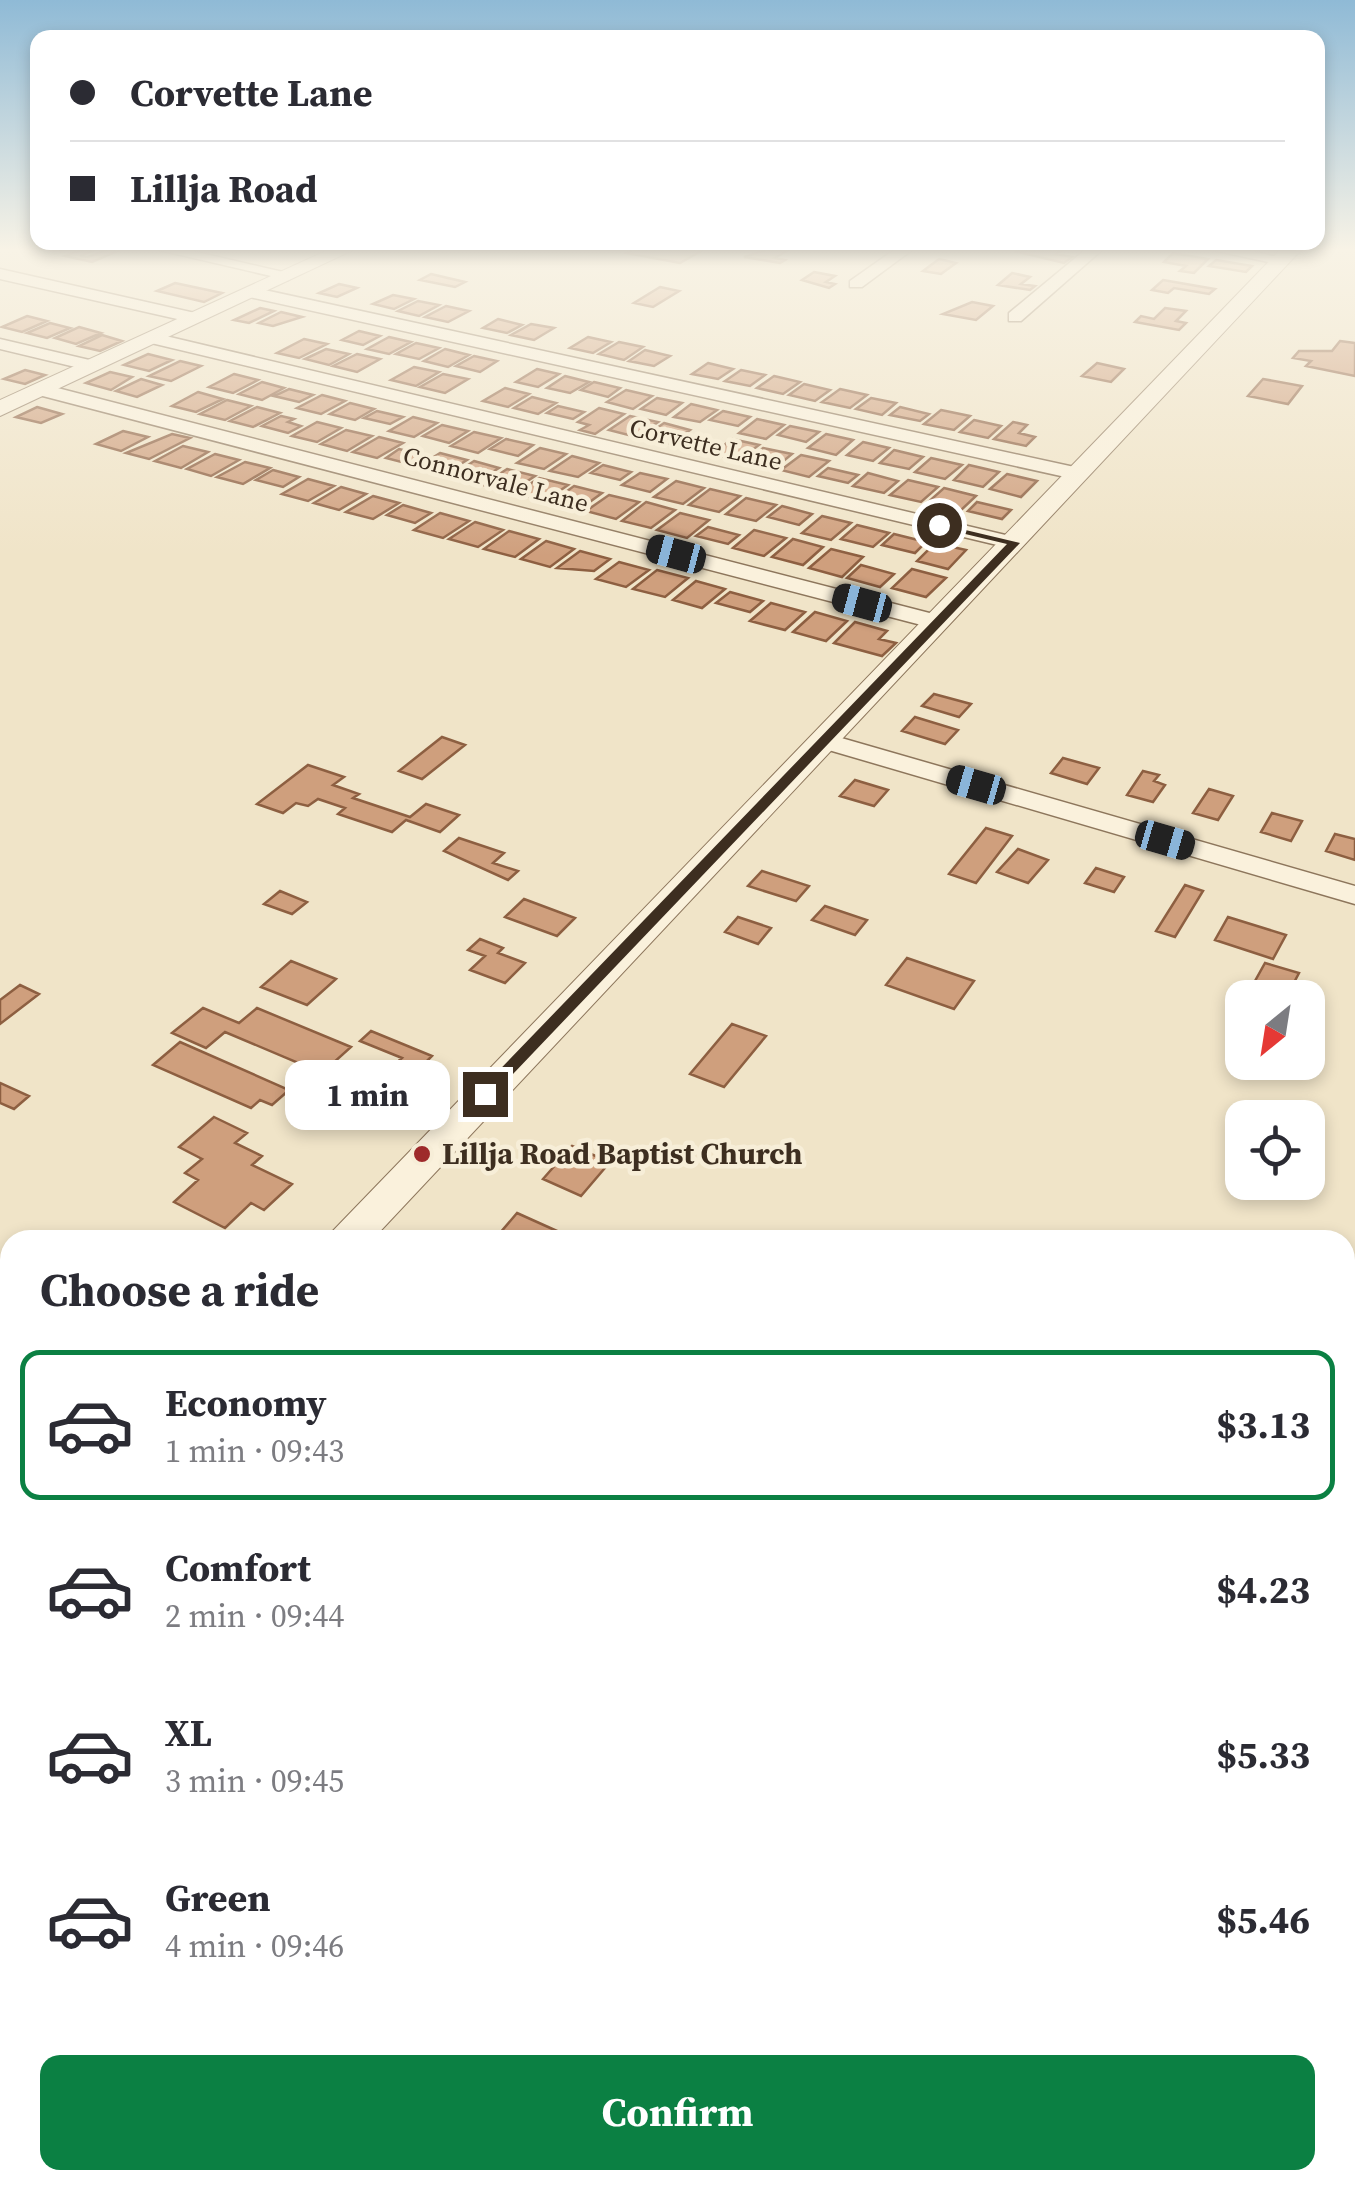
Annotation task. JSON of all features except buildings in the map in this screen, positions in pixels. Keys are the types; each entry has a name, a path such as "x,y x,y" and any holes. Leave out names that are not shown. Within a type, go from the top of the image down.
{"street":[{"path":"34,352 92,366"},
{"path":"0,409 122,352"},
{"name":"Corvette Lane","path":"213,352 1014,543"},
{"path":"526,352 1080,474"},
{"path":"356,1230 1195,352"},
{"name":"Connorvale Lane","path":"42,390 937,622"},
{"path":"824,740 1355,895"}],"place":[{"name":"Lillja Road Baptist Church","path":"422,1154"}],"route":[{"path":"485,1094 1014,543 939,525"}]}
